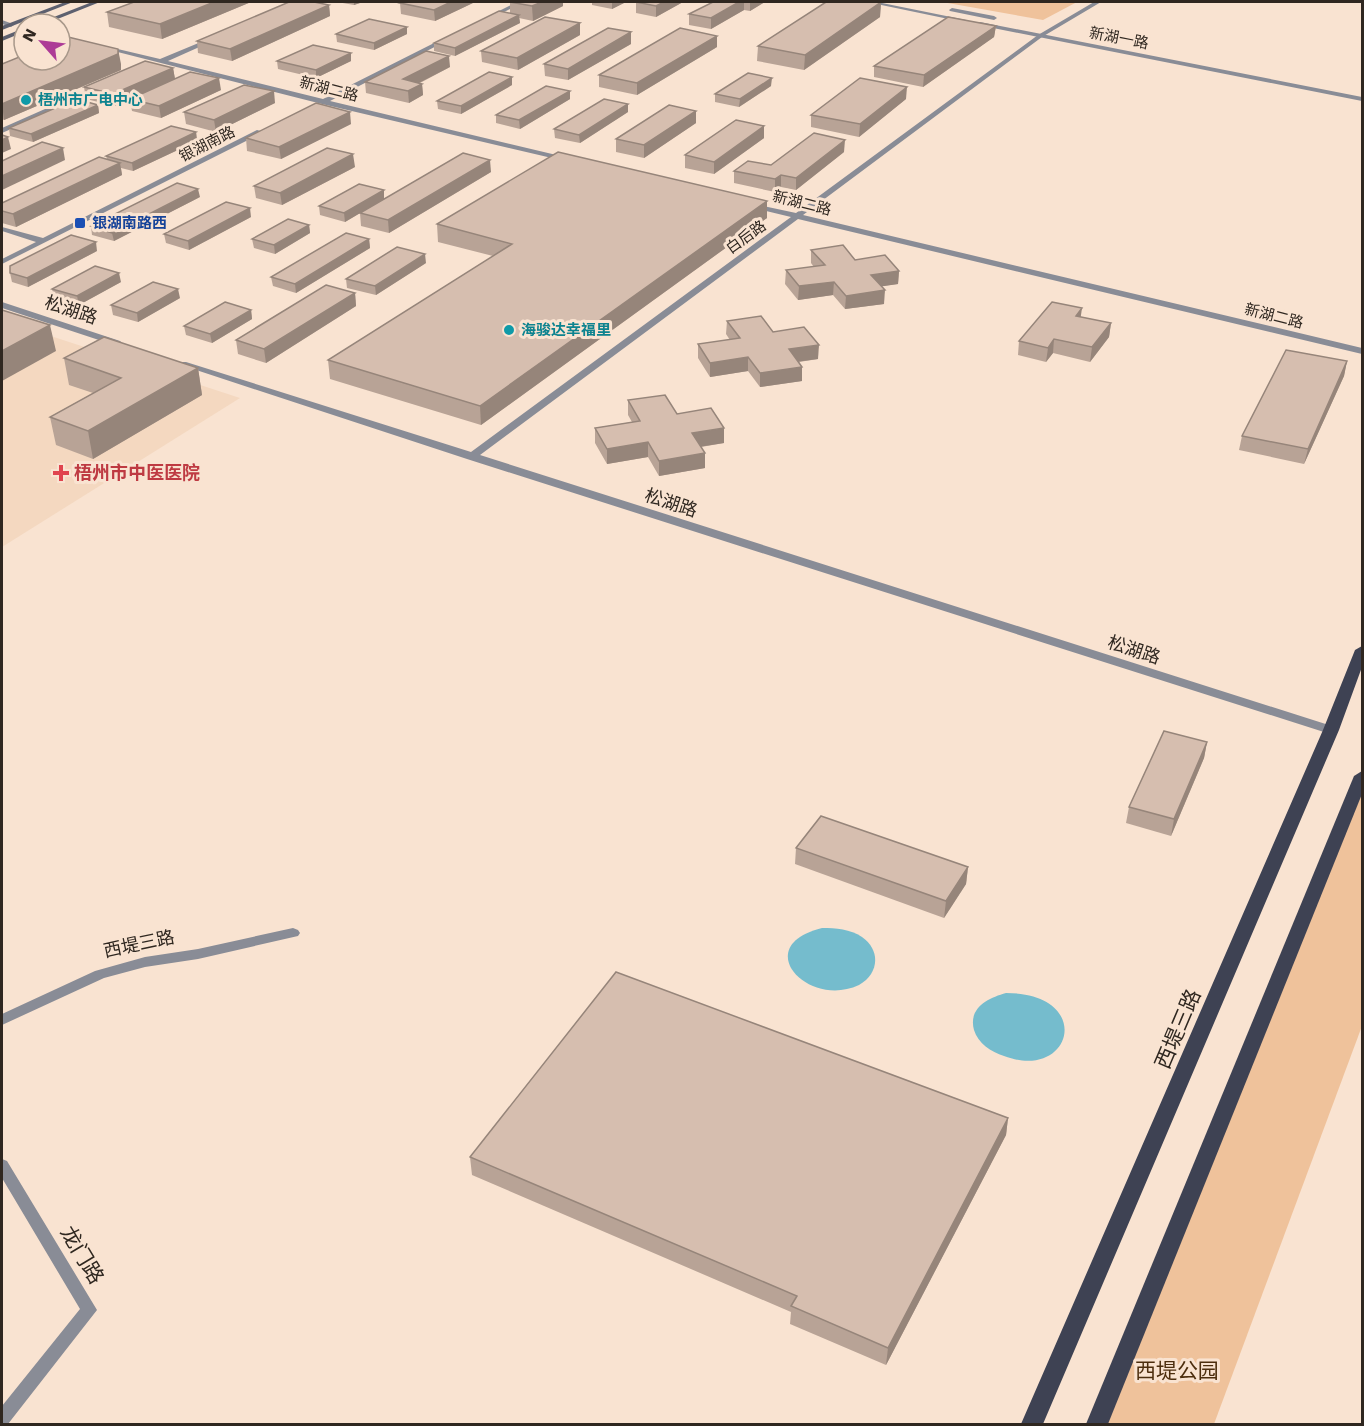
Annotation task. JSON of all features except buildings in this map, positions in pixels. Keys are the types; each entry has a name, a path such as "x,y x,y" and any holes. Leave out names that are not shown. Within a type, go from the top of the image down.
{"main road":[{"path":"2,28 70,2"},
{"path":"71,12 97,2"},
{"name":"西堤三路","path":"1032,1425 1331,730 1362,650"},
{"path":"1097,1425 1362,776"}],"street":[{"path":"481,22 521,2"},
{"name":"新湖一路","path":"870,2 1362,99"},
{"name":"新湖一路","path":"910,2 1362,92"},
{"name":"白后路","path":"471,457 1040,36 1098,2"},
{"path":"2,22 10,25"},
{"path":"312,106 458,33"},
{"path":"151,66 217,38"},
{"name":"新湖二路","path":"72,40 571,161"},
{"path":"2,131 108,85"},
{"name":"银湖南路","path":"2,262 270,128"},
{"name":"新湖二路","path":"741,202 1362,351"},
{"path":"2,229 43,241"},
{"name":"松湖路","path":"2,305 123,345"},
{"name":"松湖路","path":"168,359 1331,730"},
{"name":"西堤三路","path":"2,1020 100,974 145,962 198,954 293,933"},
{"name":"龙门路","path":"2,1165 89,1310 2,1419"}],"shaded area":[{"name":"梧州市中医医院","path":"2,320 240,398 2,547"}],"green space":[{"path":"942,2 1077,2 1043,20"},
{"name":"西堤公园","path":"1362,776 1362,1026 1214,1424 1097,1424"}],"water":[{"path":"822,928 848,931 868,942 875,955 875,962 871,975 866,980 859,985 840,990 821,989 806,982 794,972 788,960 790,948 801,937"},
{"path":"1006,993 1034,997 1053,1006 1063,1020 1064,1034 1058,1047 1046,1057 1028,1061 1004,1056 982,1043 976,1035 973,1022 977,1010 986,1001"}],"place":[{"name":"梧州市广电中心","path":"26,100"},
{"name":"银湖南路西","path":"80,223"},
{"name":"海骏达幸福里","path":"509,330"},
{"name":"梧州市中医医院","path":"61,473"}]}
